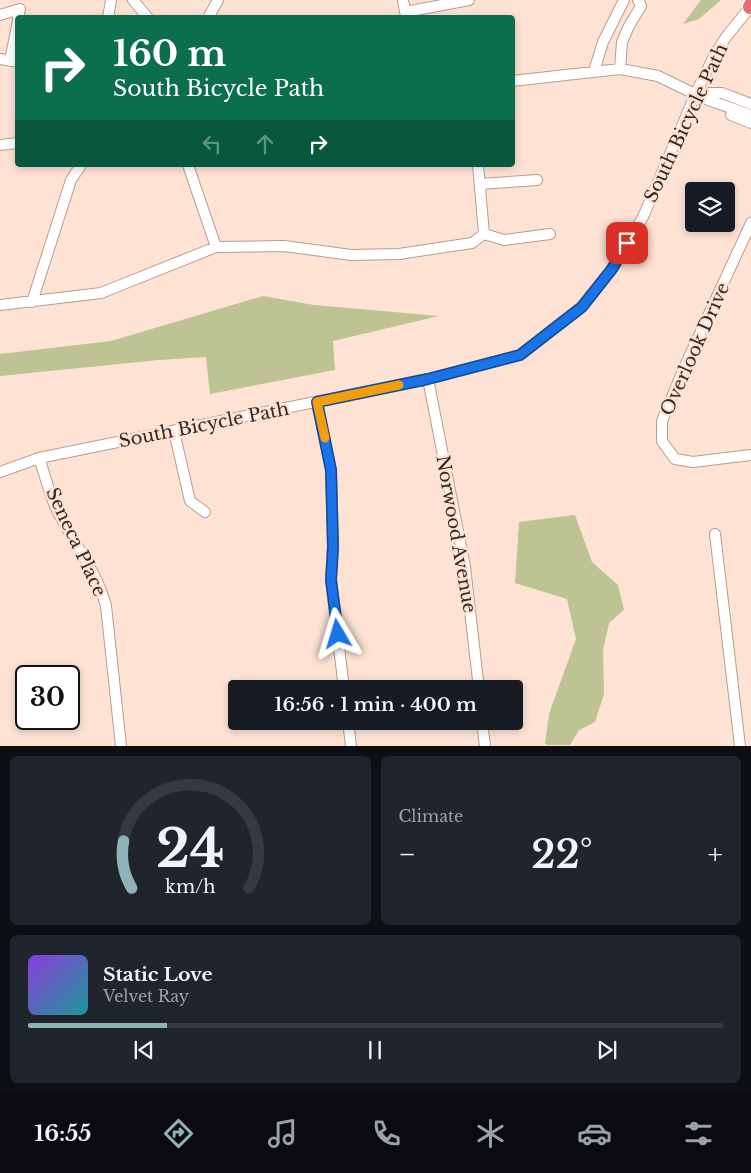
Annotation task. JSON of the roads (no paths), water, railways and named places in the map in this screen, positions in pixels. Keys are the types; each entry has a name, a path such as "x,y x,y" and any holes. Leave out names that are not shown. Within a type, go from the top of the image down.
{"street":[{"path":"108,15 111,0"},
{"path":"133,0 146,15"},
{"path":"210,15 218,0"},
{"path":"403,0 405,12 469,0"},
{"path":"594,71 603,42 624,0"},
{"path":"620,69 622,42 641,6 638,0"},
{"name":"South Bicycle Path","path":"0,472 39,458 428,379 520,355 582,307 612,269 643,217 702,100 726,37 751,6"},
{"path":"0,15 20,9 19,15"},
{"path":"9,61 15,33"},
{"path":"515,81 620,69 658,76 702,100 751,123"},
{"path":"702,100 722,93 751,104"},
{"path":"702,100 751,115"},
{"path":"0,145 15,143"},
{"path":"32,302 71,180 80,167"},
{"path":"189,167 216,247"},
{"path":"478,167 484,234"},
{"path":"480,184 537,180"},
{"name":"Overlook Drive","path":"751,223 684,368 662,421 662,441 675,459 693,462 751,455"},
{"path":"0,305 101,293 216,247 284,246 350,255 399,254 472,243 484,234"},
{"path":"484,234 504,240 550,234"},
{"name":"Norwood Avenue","path":"428,379 465,567 478,680"},
{"path":"317,402 331,470 333,547 331,580 343,680"},
{"path":"174,431 190,502 205,512"},
{"name":"Seneca Place","path":"39,458 59,514 92,568 106,606 121,746"},
{"path":"715,534 740,746"},
{"path":"349,730 351,746"},
{"path":"483,730 485,746"}]}
